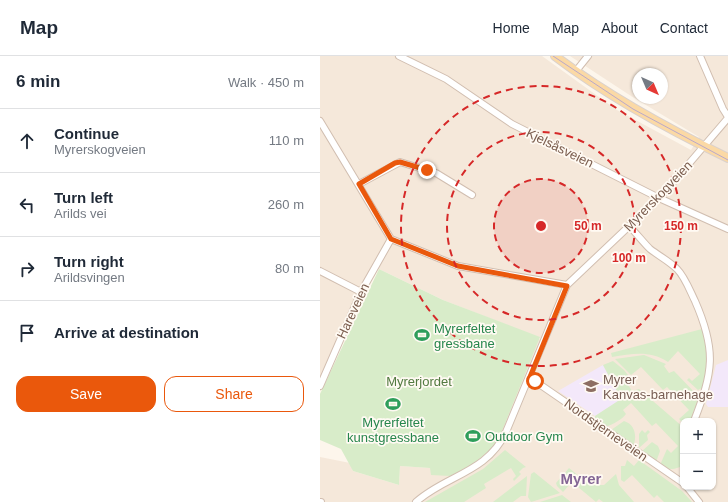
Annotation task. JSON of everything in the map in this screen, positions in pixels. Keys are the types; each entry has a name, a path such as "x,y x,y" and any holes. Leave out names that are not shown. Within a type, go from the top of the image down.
{"main road":[{"path":"556,56 576,71 638,111 728,158"}],"street":[{"name":"Kjelsåsveien","path":"399,56 446,79 512,124 659,198 728,229"},
{"path":"576,71 588,56"},
{"path":"700,56 723,109 728,117"},
{"name":"Myrerskogveien","path":"416,502 424,495 480,464 496,450 504,437 530,377 567,286 659,198 728,117"},
{"path":"320,121 391,239 458,266 567,286"},
{"path":"359,184 395,163 400,162 436,173 472,195"},
{"path":"630,226 651,249 680,273 705,324 709,341 711,363 708,381 695,418"},
{"name":"Hareveien","path":"320,386 361,292 391,239"},
{"path":"320,271 361,292"},
{"name":"Nordstjerneveien","path":"530,377 680,481"},
{"path":"690,490 699,502"}],"shaded area":[{"path":"320,56 542,56 617,110 691,150 699,137 644,104 668,104 668,68 632,68 632,97 570,56 728,56 728,502 320,502 320,457 350,463 353,471 399,485 400,466 431,468 540,338 443,300 375,267 320,386"},
{"path":"728,360 728,407 708,407 706,404 716,365"},
{"name":"Myrer Kanvas-barnehage","path":"603,365 622,399 595,416 558,391"}],"green space":[{"name":"Myrerjordet","path":"379,269 443,300 540,337 498,441 473,464 450,476 431,475 430,468 400,466 399,485 353,471 341,449 320,440 320,394"},
{"path":"702,329 707,343 708,358 702,388 698,390 687,380 689,378 692,381 700,374 678,351 668,362 661,358 647,354 612,357 611,353"},
{"path":"644,355 666,364 664,366 669,373 674,371 699,397 691,418 680,418 689,410 667,387 663,390 641,367 631,375 615,359"},
{"path":"613,361 624,370 632,380 627,383 632,391 639,389 680,424 680,467 670,469 660,465 667,449 671,453 678,446 656,423 652,426 631,403 623,410 626,414 625,416 606,427 595,418 595,416 621,399 603,365"},
{"path":"624,421 633,428 635,439 633,447 611,430"},
{"path":"642,430 645,433 648,430 650,432 647,435 648,440 639,448 639,434"},
{"path":"652,442 658,446 660,451 656,462 641,452"},
{"path":"505,450 526,467 519,472 521,474 514,481 513,479 516,476 511,468 484,484 486,488 464,502 425,502 483,469"},
{"path":"627,460 634,466 639,460 682,491 692,502 664,502 657,495 654,498 632,475 624,482 621,480 621,466 625,466"},
{"path":"569,468 590,485 604,485 616,474 619,485 634,502 603,502 599,499 596,502 572,482 563,492 556,483"},
{"path":"534,472 560,493 531,502 528,497 531,474"},
{"path":"527,476 526,496 521,496 513,502 493,502"},
{"path":"562,495 571,502 540,502"}],"tram line":[{"path":"553,56 633,109 728,160"}],"place":[{"name":"Myrerfeltet gressbane","path":"422,335"},
{"name":"Myrer Kanvas-barnehage","path":"591,386"},
{"name":"Myrerfeltet kunstgressbane","path":"393,404"},
{"name":"Outdoor Gym","path":"473,436"}],"district":[{"name":"Myrer","path":"581,478"}],"route":[{"path":"427,170 400,162 395,163 359,184 391,239 458,266 546,280 567,286 530,377 535,381"}]}
